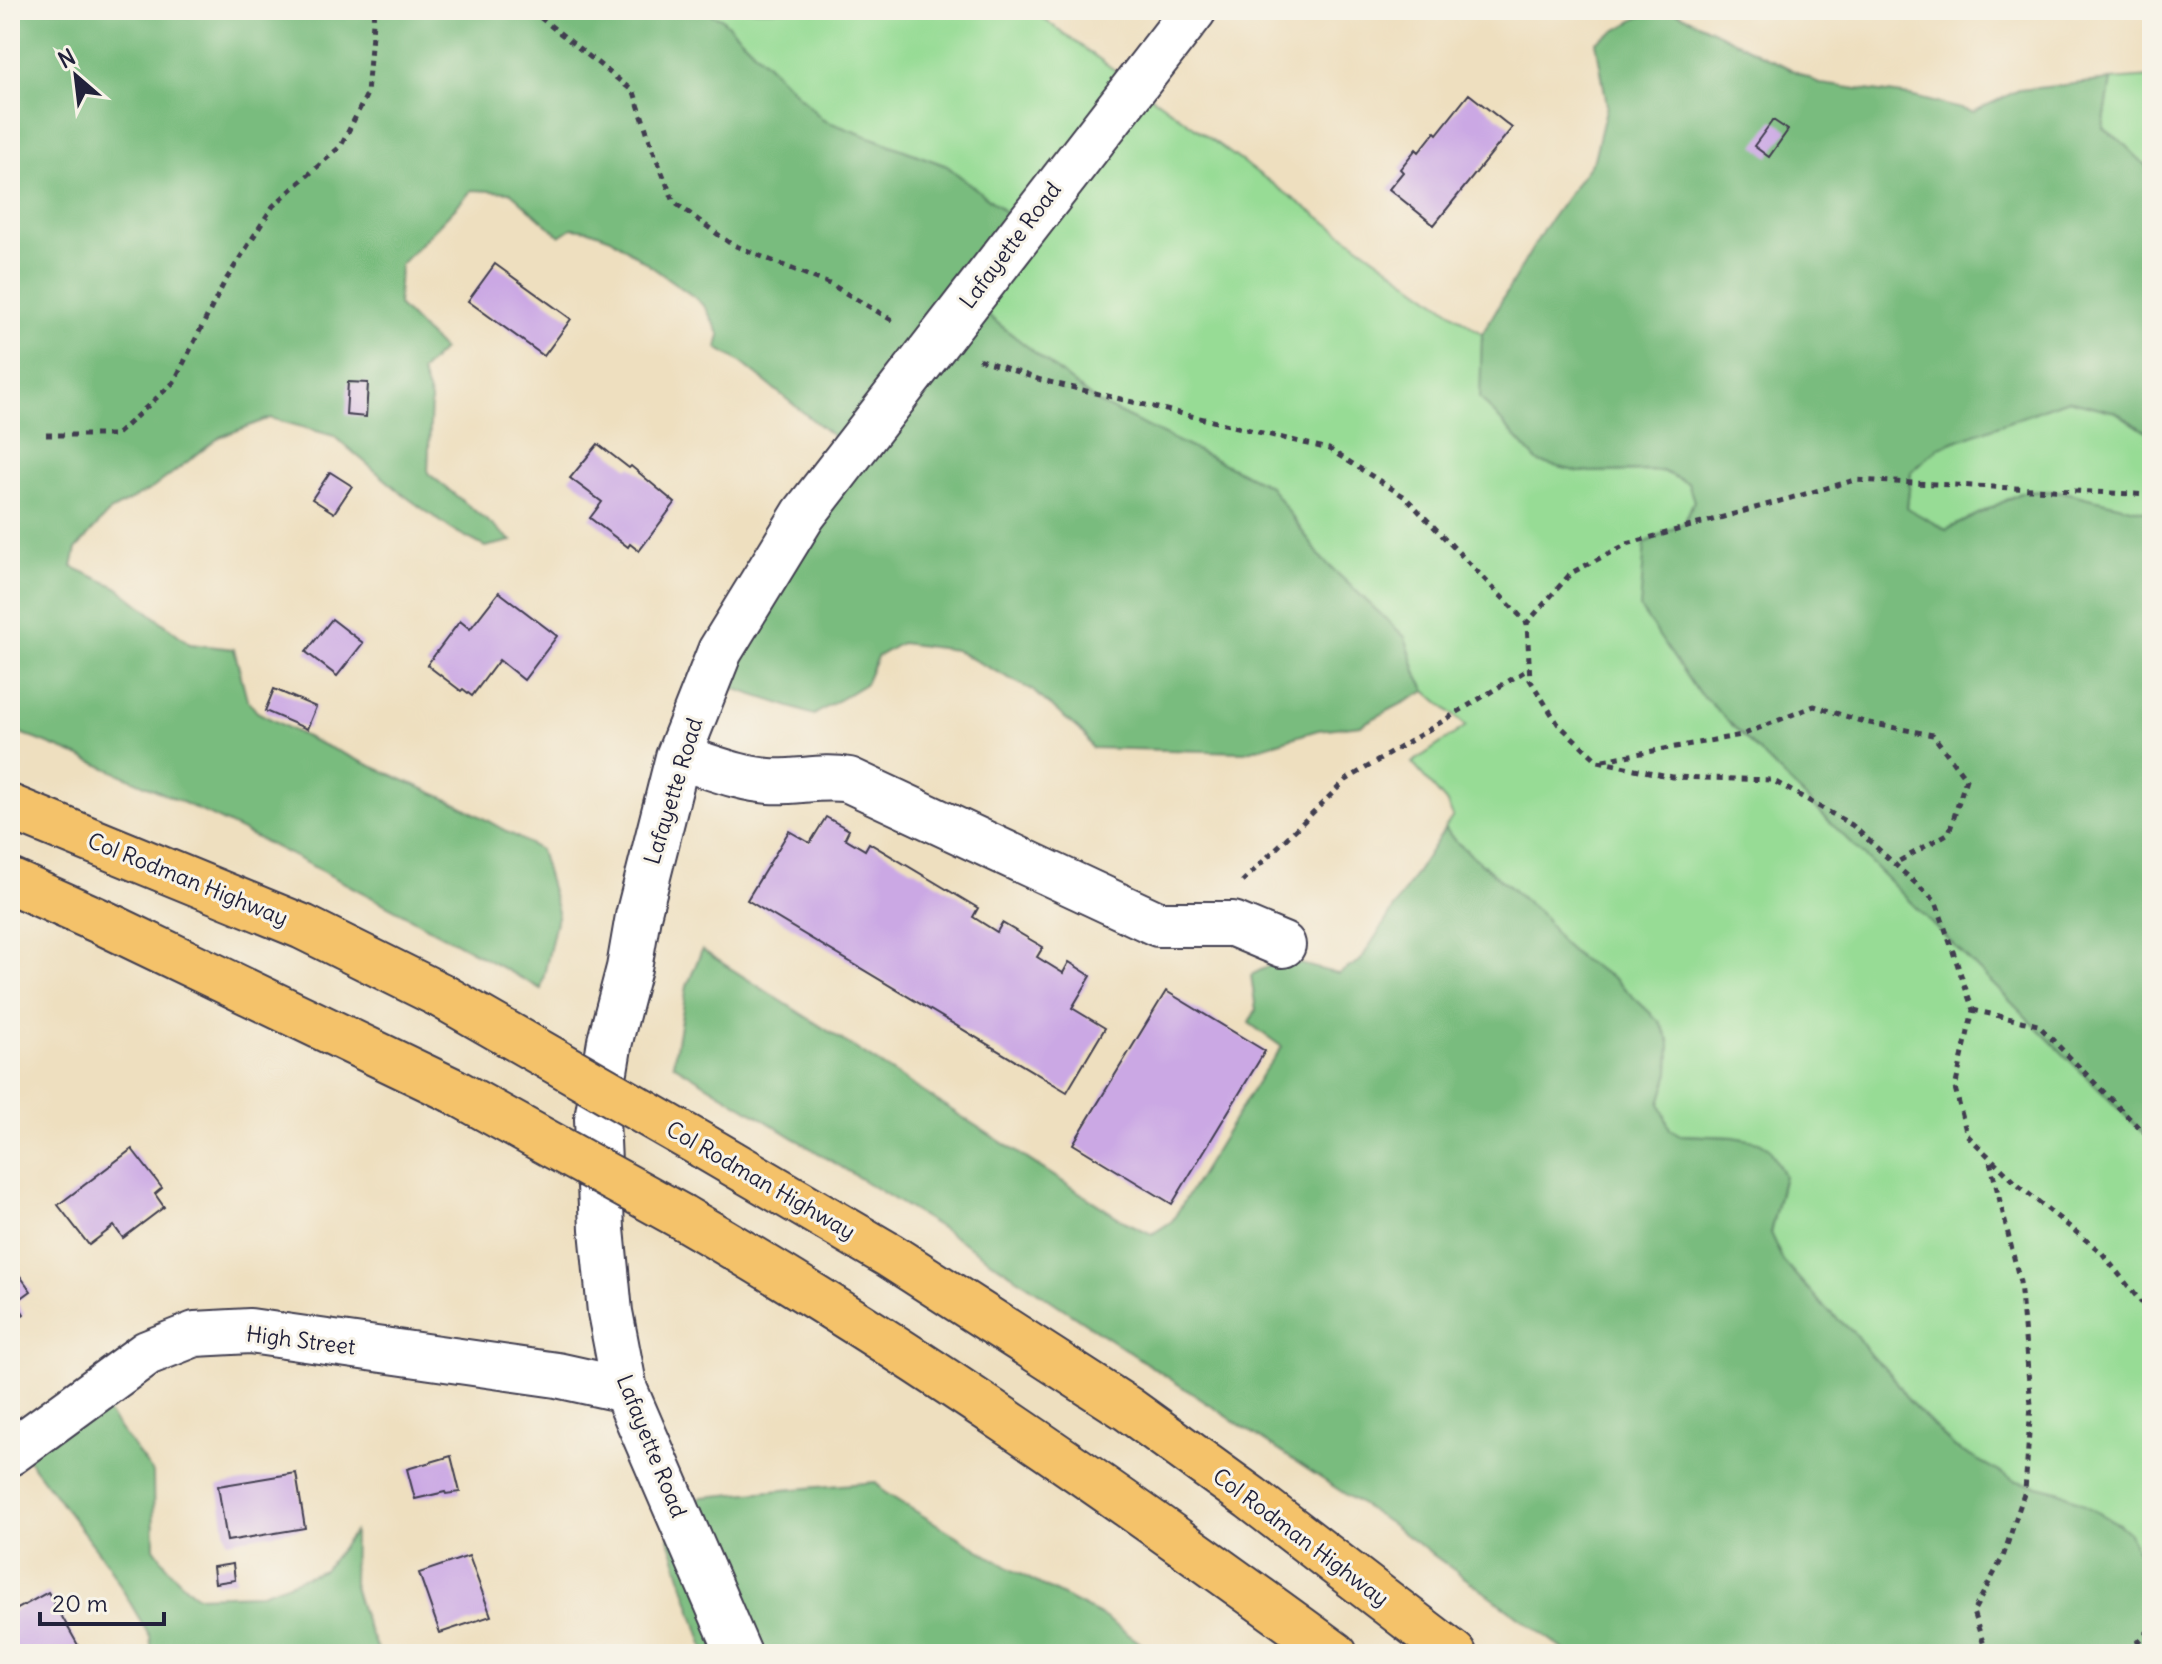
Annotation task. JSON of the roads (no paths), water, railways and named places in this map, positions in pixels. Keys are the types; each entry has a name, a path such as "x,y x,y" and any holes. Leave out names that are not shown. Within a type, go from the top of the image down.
{"highway":[{"name":"Col Rodman Highway","path":"10,807 303,927 440,995 889,1255 1128,1409 1251,1498 1454,1654"},
{"path":"10,881 452,1090 682,1217 946,1380 1216,1567 1335,1654"}],"street":[{"name":"Lafayette Road","path":"739,1654 625,1390 610,1312 602,1229 597,1119 610,1041 678,757 720,651 804,514 1194,10"},
{"path":"678,757 764,781 795,782 832,777 849,780 1158,924 1233,924 1283,945"},
{"name":"High Street","path":"10,1453 147,1353 195,1334 250,1331 557,1375 625,1390"}]}
